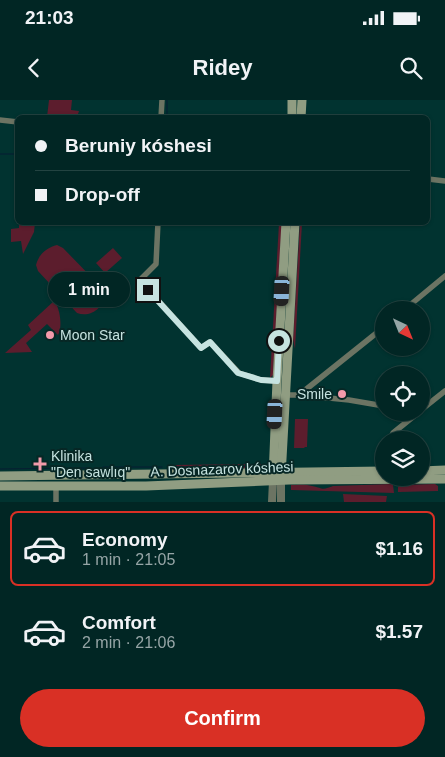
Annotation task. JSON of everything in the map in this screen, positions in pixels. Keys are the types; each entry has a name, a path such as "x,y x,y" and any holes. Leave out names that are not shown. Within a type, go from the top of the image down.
{"main road":[{"path":"292,100 292,115"},
{"path":"301,115 302,100"},
{"path":"277,477 277,381 291,225"},
{"path":"277,460 286,395 291,225"},
{"path":"430,471 445,470"},
{"name":"A. Dosnazarov kóshesi","path":"0,476 277,477 375,471"},
{"name":"A. Dosnazarov kóshesi","path":"292,476 445,480"},
{"name":"A. Dosnazarov kóshesi","path":"0,486 146,486 258,477"}],"street":[{"path":"161,115 162,100"},
{"path":"0,120 15,122"},
{"path":"430,179 445,181"},
{"path":"158,225 156,264 140,280 201,348 210,342 238,373 261,380 277,381"},
{"path":"415,301 445,276"},
{"path":"299,395 375,334"},
{"path":"430,404 445,392"},
{"path":"286,395 354,400 375,404"},
{"path":"396,431 408,421"},
{"path":"272,499 277,477"},
{"path":"277,477 281,499"},
{"path":"56,487 56,502"},
{"path":"272,499 276,494 281,499"}],"shaded area":[{"path":"49,100 72,100 71,110 79,111 78,115 47,115"},
{"path":"19,225 35,225 34,232 23,254 21,241 11,242 11,229 19,228"},
{"path":"279,225 282,225 273,375 270,378"},
{"path":"300,225 302,225 295,349 293,339"},
{"path":"57,245 63,248 102,288 103,299 94,312 89,314 77,313 38,271 36,265 41,255 49,248"},
{"path":"113,248 122,258 105,273 96,263"},
{"path":"54,301 60,318 60,332 58,335 47,324 26,343 32,352 5,353 31,330 28,325"},
{"path":"295,419 308,419 307,447 294,448"},
{"path":"262,464 262,468 171,470 171,465"},
{"path":"430,484 438,486 438,491 398,492 399,486 430,486"},
{"path":"291,485 307,485 324,489 333,486 393,486 394,493 291,490"},
{"path":"343,494 387,496 386,502 344,502"}],"waterway":[{"path":"167,100 167,115"},
{"path":"0,154 15,154"},
{"path":"171,467 249,466"},
{"path":"103,467 162,467"},
{"path":"0,469 89,468"}],"place":[{"name":"Moon Star","path":"50,335"},
{"name":"Smile","path":"342,394"},
{"name":"Klinika \"Den sawlıq\"","path":"40,464"}],"route":[{"path":"148,290 201,348 210,342 238,373 261,380 277,381 279,341"}]}
